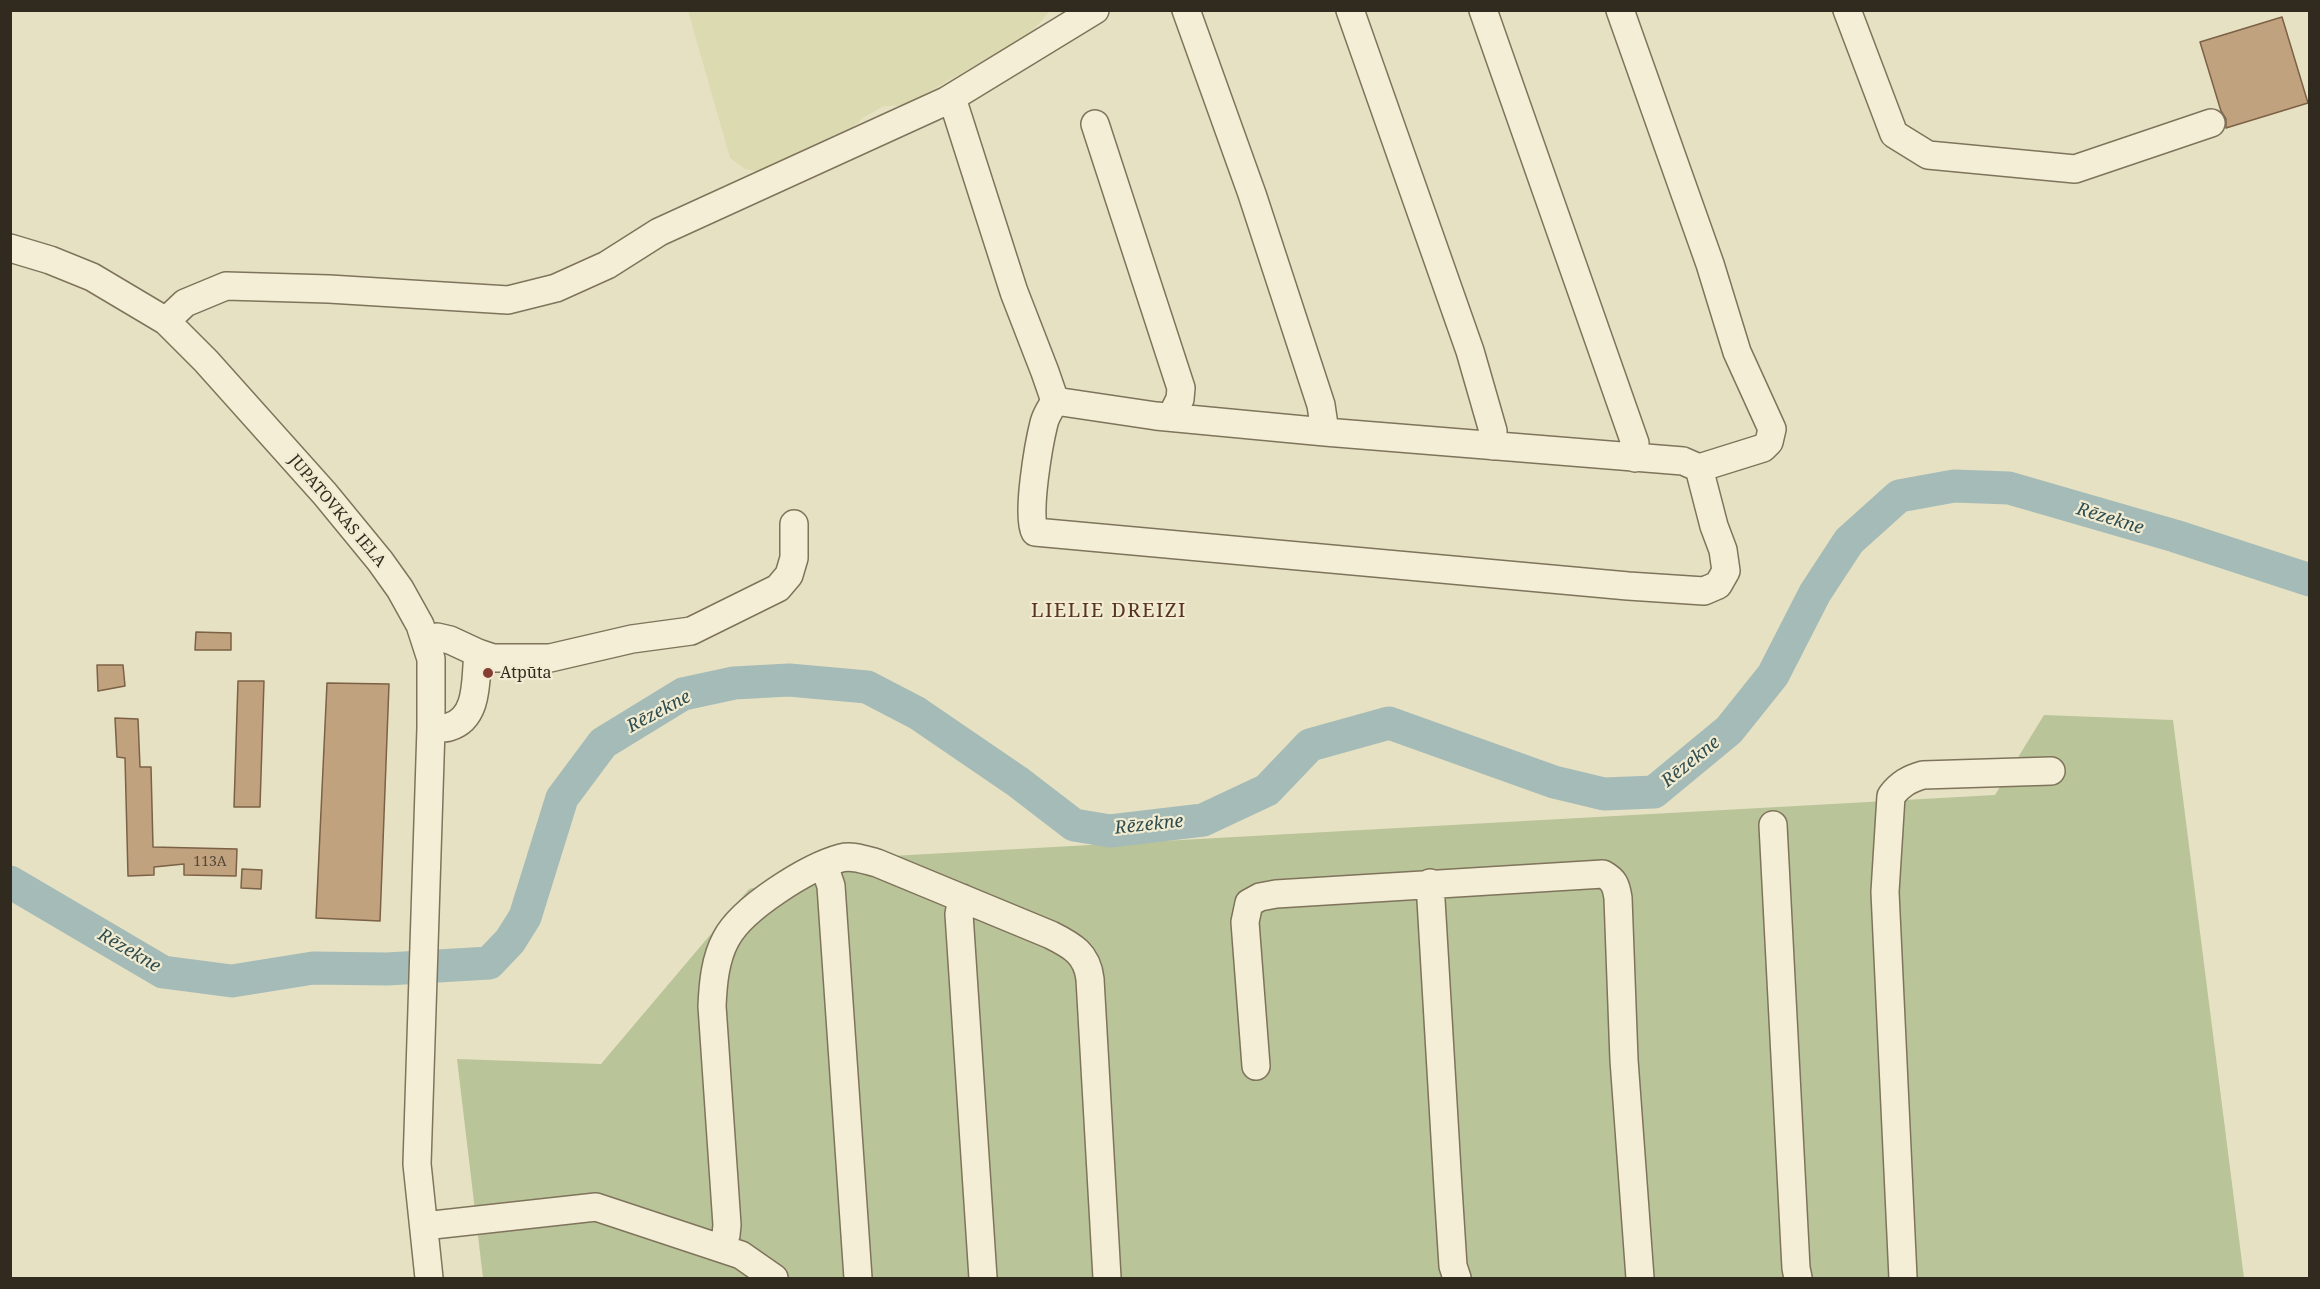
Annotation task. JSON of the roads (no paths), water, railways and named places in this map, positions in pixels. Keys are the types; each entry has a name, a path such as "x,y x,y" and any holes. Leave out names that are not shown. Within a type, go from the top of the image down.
{"street":[{"path":"166,321 184,303 226,286 329,289 508,300 556,288 607,265 659,232 952,98 1095,10"},
{"path":"1186,10 1252,194 1321,405 1325,432"},
{"path":"1350,10 1470,351 1493,431 1493,446"},
{"path":"1483,10 1635,443 1635,458"},
{"path":"1055,401 1171,417 1325,432 1683,461 1699,468 1762,448 1769,442 1772,429 1737,352 1710,264 1620,10"},
{"path":"1847,10 1894,134 1928,155 2075,169 2211,123"},
{"path":"952,98 1014,292 1055,401 1044,421 1033,493 1031,526 1035,532 1704,591 1718,585 1726,571 1723,550 1714,526 1699,468"},
{"path":"1095,124 1181,388 1180,399 1171,417"},
{"name":"JUPATOVKAS IELA","path":"10,248 50,260 92,277 166,321 206,361 332,502 400,589 425,639 430,659 430,728 417,1164 429,1278"},
{"path":"425,639 437,637 450,640 493,657 550,658 632,639 691,631 778,588 789,575 794,558 794,524"},
{"path":"430,728 449,728 461,721 471,705 476,686 478,653"},
{"path":"1903,1278 1885,892 1892,796 1897,788 1908,780 1923,775 2051,771"},
{"path":"1773,825 1783,1043 1798,1278"},
{"path":"721,1248 727,1226 712,1006 714,980 720,955 726,938 743,917 771,894 811,870 841,858 853,857 877,863 962,898 1073,946 1082,955 1088,966 1107,1278"},
{"path":"824,865 831,886 858,1278"},
{"path":"1256,1066 1245,922 1249,903 1260,897 1276,894 1603,873 1616,885 1624,1060 1640,1278"},
{"path":"1430,884 1453,1266 1457,1278"},
{"path":"962,898 959,914 983,1278"},
{"path":"424,1226 596,1207 741,1255 774,1278"}],"waterway":[{"name":"Rēzekne","path":"10,882 163,972 232,981 313,968 387,969 489,963 510,941 525,917 562,798 603,743 683,694 734,683 789,680 867,687 917,713 1018,782 1074,825 1110,831 1203,820 1267,790 1310,745 1389,723 1554,782 1604,794 1654,792 1729,730 1773,675 1815,593 1849,541 1899,496 1954,486 2009,488 2175,536 2310,580"}],"place":[{"name":"Atpūta","path":"488,673"}],"district":[{"name":"LIELIE DREIZI","path":"1109,611"}]}
